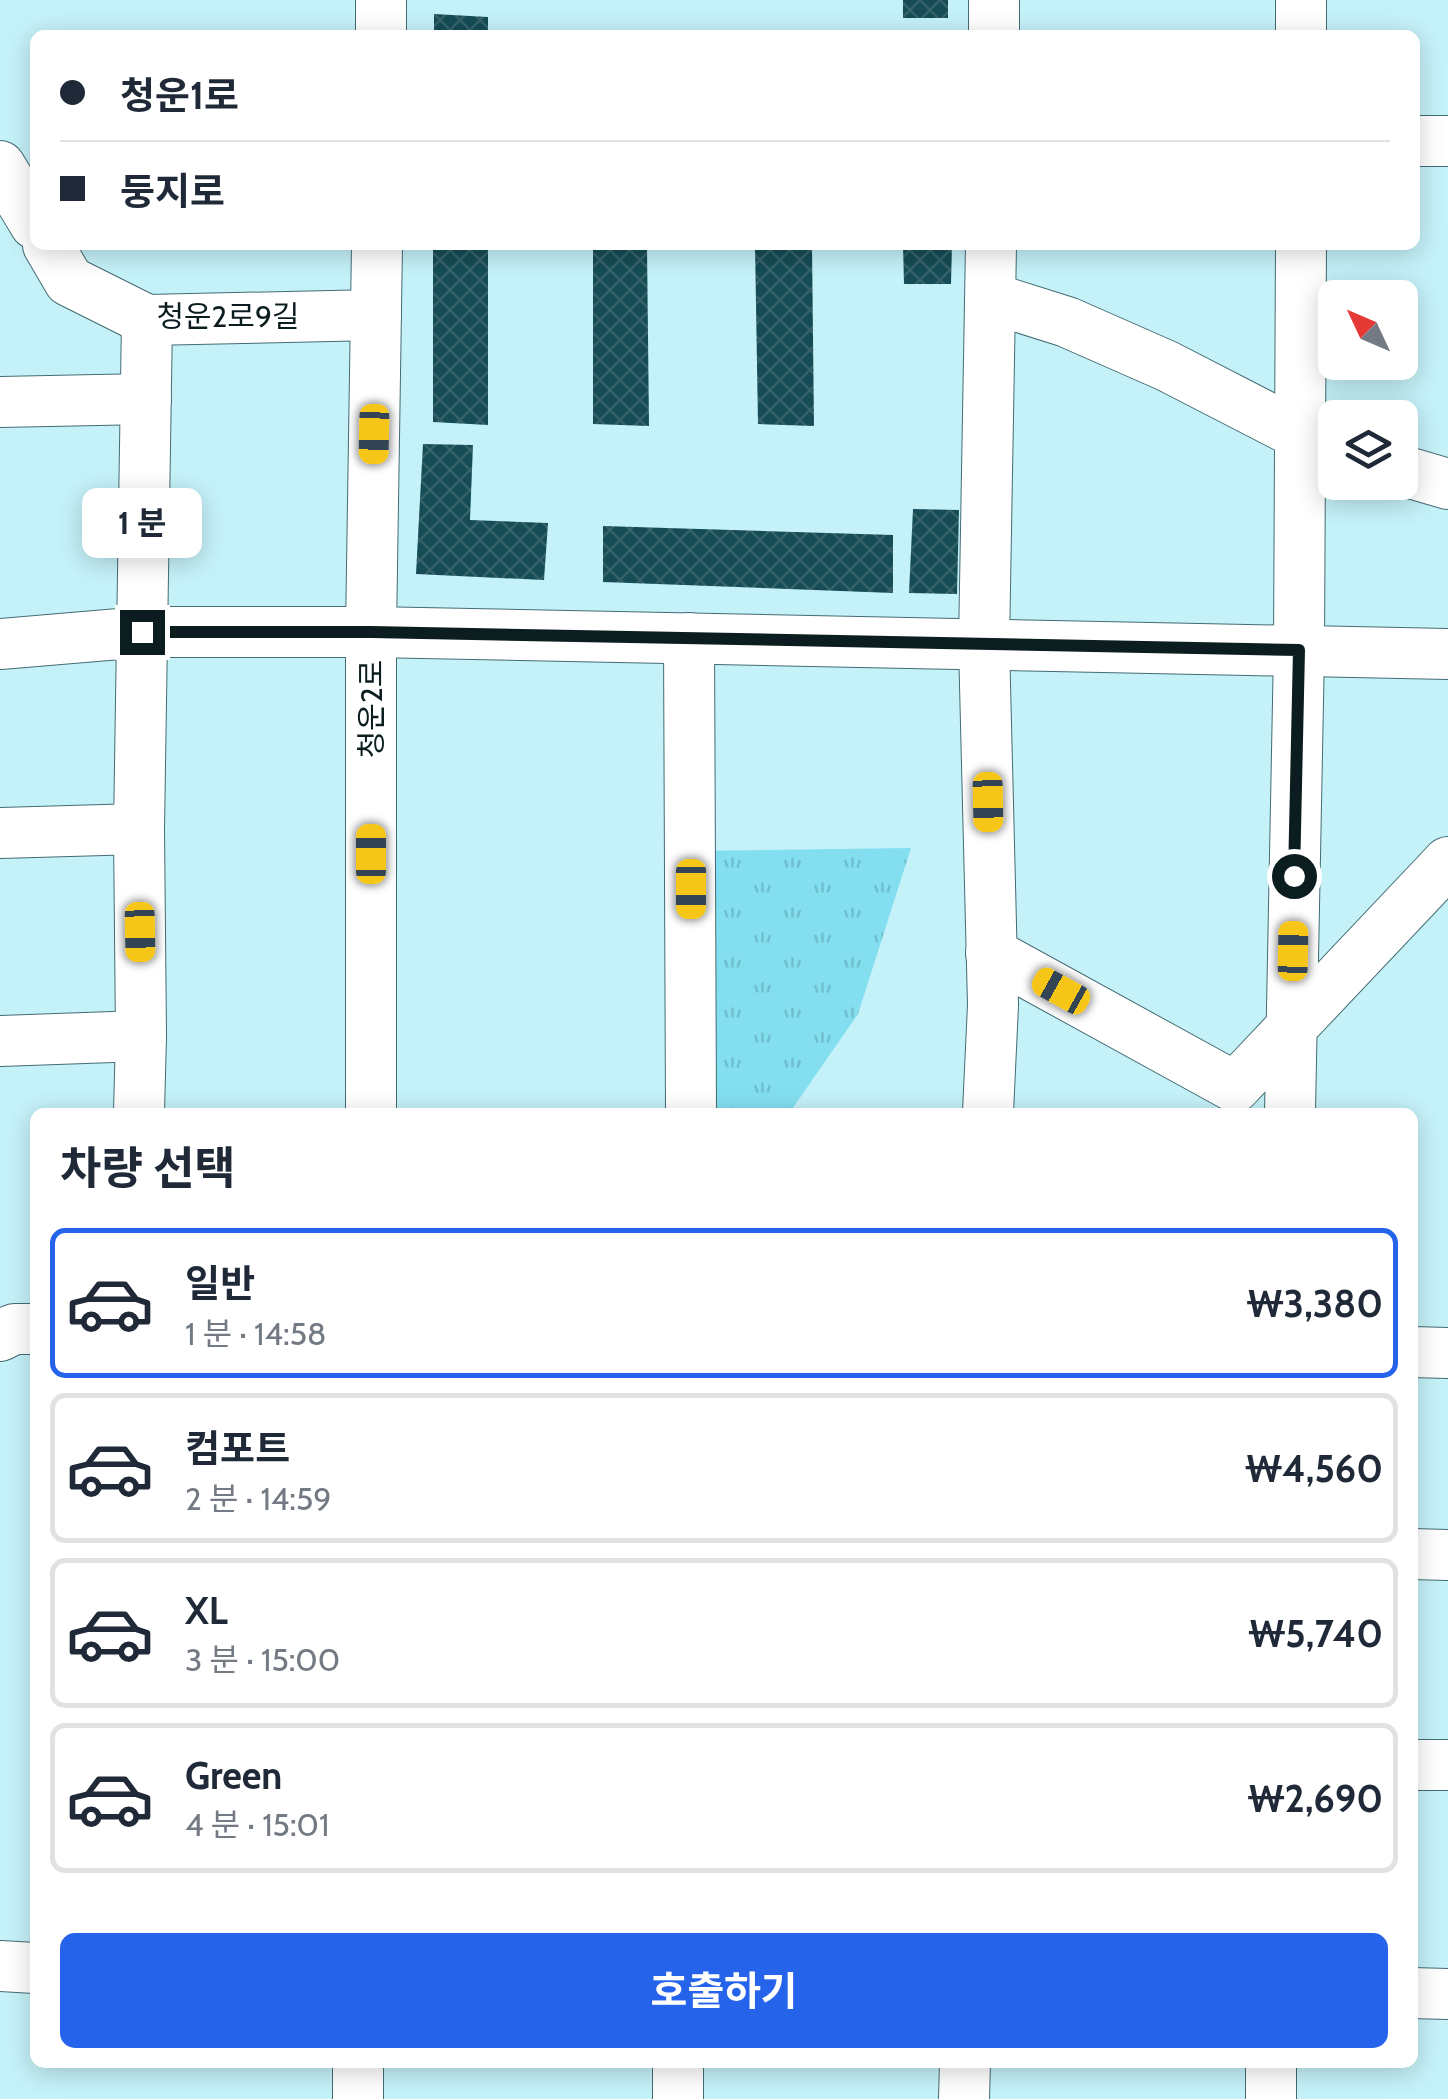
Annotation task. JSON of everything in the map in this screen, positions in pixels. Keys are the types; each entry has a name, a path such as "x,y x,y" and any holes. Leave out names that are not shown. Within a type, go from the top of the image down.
{"street":[{"path":"381,30 382,0"},
{"path":"994,0 994,30"},
{"path":"1301,30 1302,0"},
{"path":"1420,141 1448,141"},
{"path":"0,166 30,216"},
{"name":"청운2로9길","path":"51,250 69,281 147,320 376,315"},
{"name":"청운2로","path":"370,1108 377,250"},
{"path":"988,1108 993,1004 984,644 992,250"},
{"path":"1290,1108 1299,650 1318,441 1301,250"},
{"path":"991,298 1068,322 1318,441"},
{"path":"139,1108 142,1036 138,829 147,320"},
{"path":"0,402 146,399"},
{"path":"1418,475 1448,484"},
{"path":"0,644 142,632 371,632 1448,654"},
{"path":"689,638 691,1108"},
{"path":"0,832 138,829"},
{"path":"991,953 1234,1087 1448,862"},
{"path":"0,1040 142,1036"},
{"path":"0,1336 14,1328 30,1329"},
{"path":"1418,1352 1448,1353"},
{"path":"1418,1554 1448,1555"},
{"path":"1418,1765 1448,1765"},
{"path":"0,1966 30,1968"},
{"path":"1418,1993 1448,1994"},
{"path":"358,2068 358,2099"},
{"path":"678,2068 678,2099"},
{"path":"964,2099 965,2068"}],"green space":[{"path":"911,848 858,1014 793,1108 691,1108 691,851"}],"building":[{"path":"903,0 948,0 948,18 903,18"},
{"path":"434,14 488,17 488,30 434,30"},
{"path":"433,250 488,250 488,425 433,422"},
{"path":"593,250 647,250 649,426 593,424"},
{"path":"755,250 812,250 814,426 758,424"},
{"path":"903,250 952,250 951,284 904,284"},
{"path":"423,444 473,445 470,520 548,523 544,580 416,574"},
{"path":"913,509 959,510 957,594 909,593"},
{"path":"603,526 893,535 893,593 603,582"}],"route":[{"path":"142,632 371,632 1299,650 1294,876"}]}
